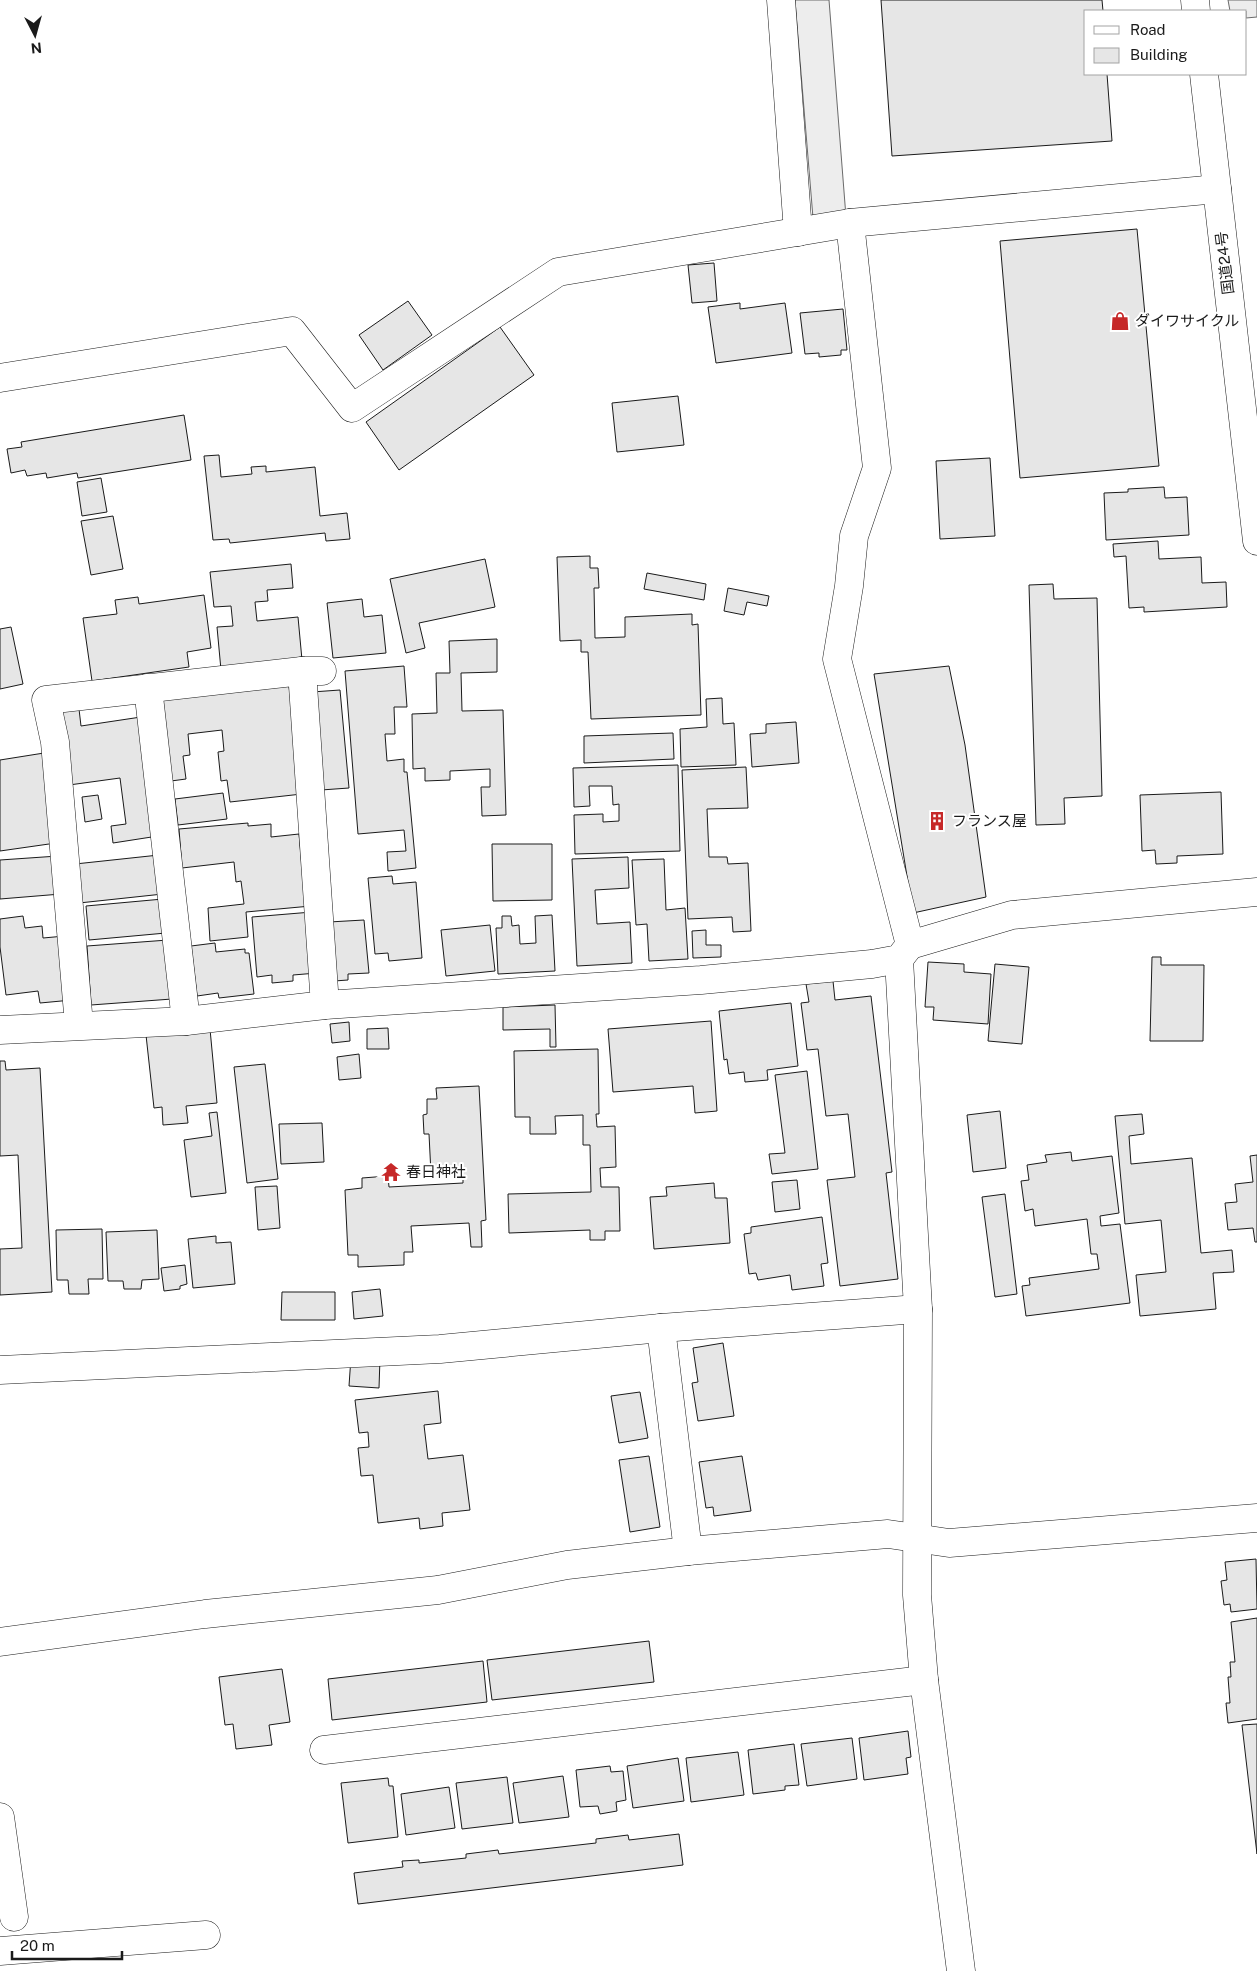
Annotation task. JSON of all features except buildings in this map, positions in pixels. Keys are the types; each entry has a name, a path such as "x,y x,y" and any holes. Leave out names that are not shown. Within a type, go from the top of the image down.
{"main road":[{"path":"781,0 798,232"},
{"name":"国道24号","path":"1204,75 1257,541"},
{"path":"0,378 292,331 352,408 558,272 850,223 1217,189"},
{"path":"850,223 877,468 854,536 849,586 837,659 904,952 918,1309 917,1595 924,1680 961,1971"},
{"path":"79,1025 55,742 46,700 312,671 325,1005"},
{"path":"148,688 186,1021"},
{"path":"0,1030 186,1021 325,1005 701,980 872,964 1012,915 1257,892"},
{"path":"0,1370 440,1349 661,1328 918,1309"},
{"path":"661,1328 688,1551"},
{"path":"0,1642 205,1614 438,1590 567,1565 688,1551 888,1534 948,1543 1257,1518"},
{"path":"324,1750 924,1680"},
{"path":"0,1817 14,1917"},
{"path":"0,1951 206,1934"}],"shaded area":[{"path":"795,0 829,0 846,217 813,218"},
{"path":"1228,0 1257,0 1257,17 1247,18 1247,10 1230,10"}],"place":[{"name":"ダイワサイクル","path":"1120,321"},
{"name":"フランス屋","path":"937,821"},
{"name":"春日神社","path":"391,1172"}]}
